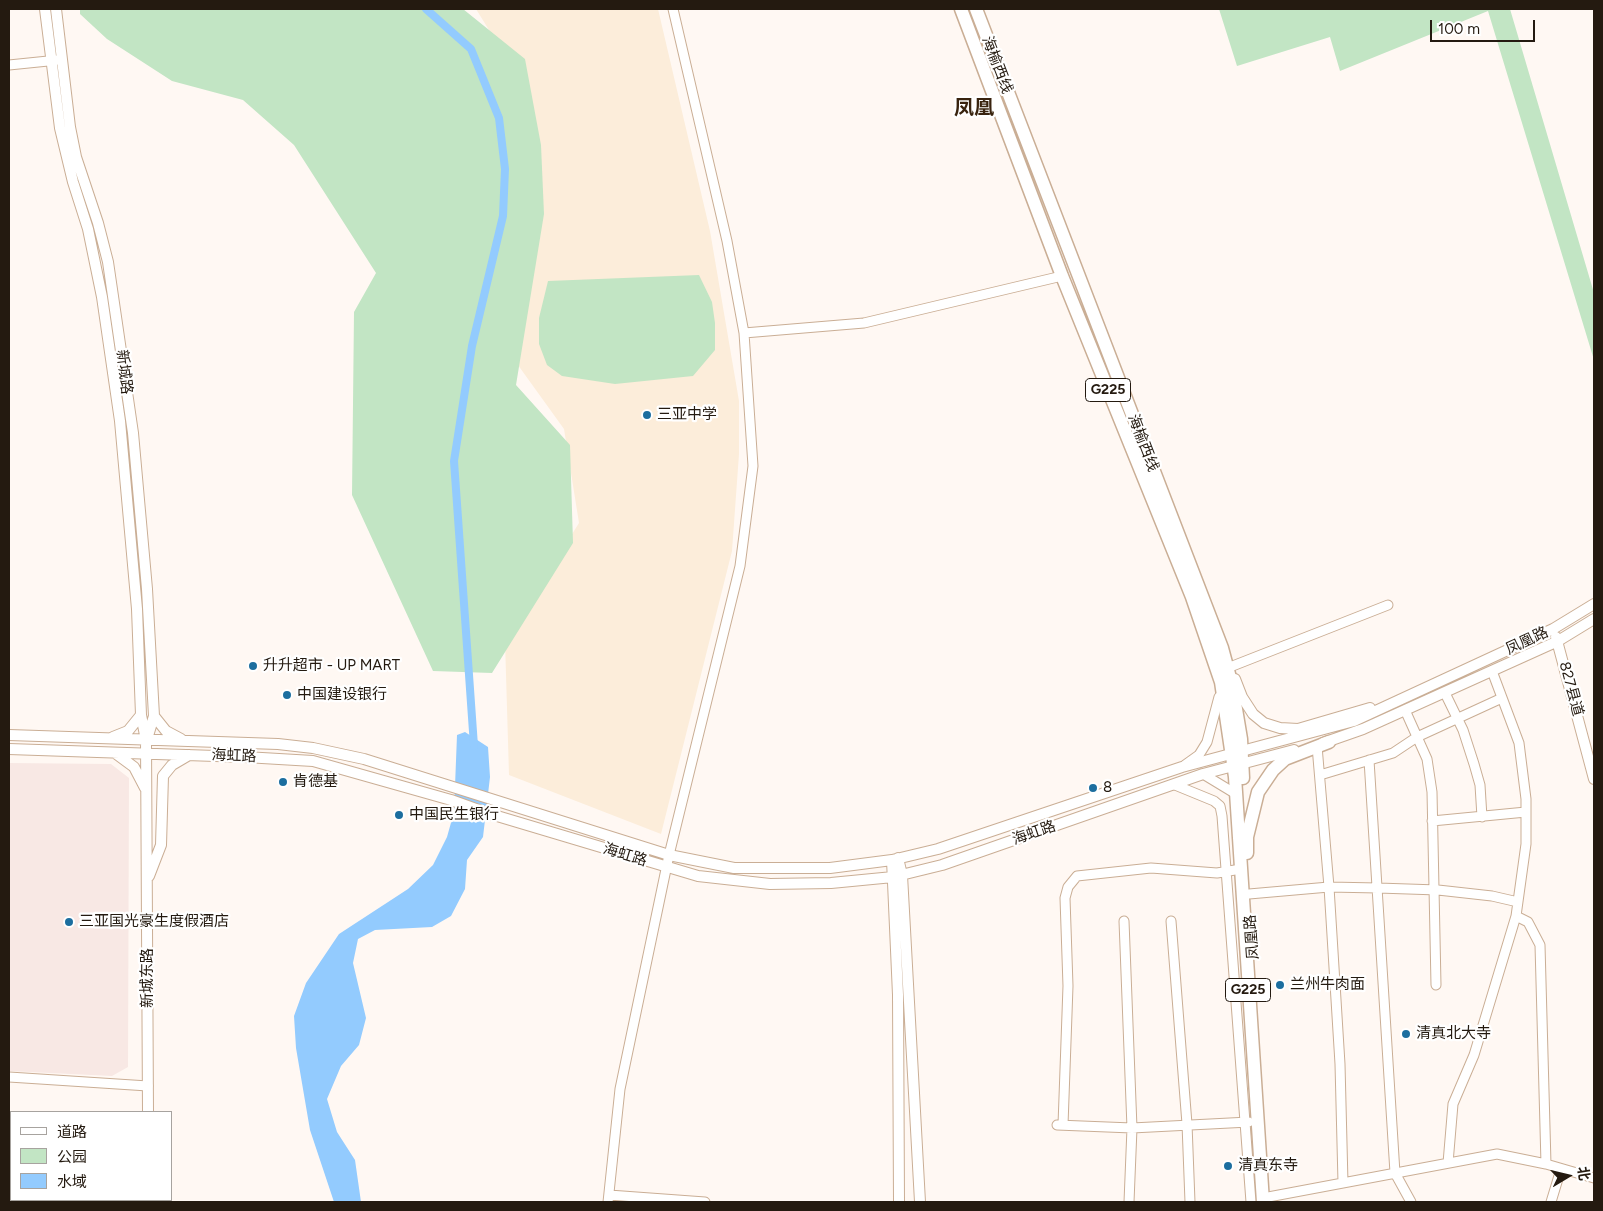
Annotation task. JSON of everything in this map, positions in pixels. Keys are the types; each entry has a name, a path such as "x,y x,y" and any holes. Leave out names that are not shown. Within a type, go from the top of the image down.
{"highway":[{"name":"海榆西线","path":"961,9 1062,276 1192,597 1221,682 1237,751"},
{"name":"海榆西线","path":"976,9 1222,648 1232,685 1244,865"},
{"name":"凤凰路","path":"1267,1200 1251,1122 1244,865 1247,836 1258,792 1273,770 1286,759 1323,744"},
{"name":"凤凰路","path":"1237,769 1236,794 1249,894 1267,1200"}],"main road":[{"name":"新城路","path":"45,9 50,61 60,128 96,264 120,421 137,609 141,715 146,740 146,753"},
{"name":"新城路","path":"56,9 61,59 76,157 98,223 115,296 132,433 147,589 154,716 146,740"},
{"name":"凤凰路","path":"1237,751 1354,721 1553,629 1594,604"},
{"name":"凤凰路","path":"1237,769 1323,744 1405,710 1558,641 1594,619"},
{"name":"827县道","path":"1553,629 1558,641 1594,779"},
{"path":"1222,648 1242,697 1253,714 1264,723 1280,728 1298,729 1409,697"},
{"path":"106,739 128,731 141,715"},
{"path":"154,716 166,731 187,741"},
{"name":"海虹路","path":"9,736 278,744 313,748 364,759 669,855 734,868 767,870 830,868 895,859 938,849 1182,767 1237,751"},
{"name":"海虹路","path":"9,749 190,754 313,762 451,800 487,814 710,879 770,884 831,883 898,876 942,865 1203,774 1237,769"},
{"path":"114,752 134,767 141,777 147,793"},
{"name":"新城东路","path":"146,753 148,1111"},
{"path":"147,881 161,845 163,776 172,765 190,754"},
{"path":"895,859 898,876 920,1202"},
{"path":"898,876 899,1202"}],"street":[{"path":"672,9 727,241 744,332 753,466 740,566 669,855 620,1089 608,1198 705,1202"},
{"path":"9,65 61,59"},
{"path":"744,332 864,323 1062,276"},
{"path":"1230,666 1388,605"},
{"path":"1448,1163 1452,1104 1474,1055 1516,916 1526,844 1526,812 1519,743 1492,671"},
{"path":"1182,767 1199,755 1208,742 1218,707 1221,682"},
{"path":"1445,692 1457,718 1480,785 1482,817"},
{"path":"1320,775 1393,753 1417,736 1502,698"},
{"path":"1405,710 1427,758 1432,792 1436,985"},
{"path":"1323,744 1320,775 1340,1064 1344,1183"},
{"path":"1369,760 1395,1173 1411,1202"},
{"path":"1203,774 1236,794"},
{"path":"1175,785 1199,794 1220,806 1251,1122 1251,1202"},
{"path":"1432,822 1526,812"},
{"path":"1244,865 1226,871 1151,868 1077,876 1068,887 1064,898 1068,986 1066,1085 1062,1095 1060,1125 1132,1128 1251,1122"},
{"path":"1249,894 1329,887 1378,888 1433,890 1492,896 1518,902"},
{"path":"1516,916 1528,922 1540,945 1546,1164"},
{"path":"1124,921 1132,1128 1129,1202"},
{"path":"1171,921 1187,1124 1190,1202"},
{"path":"9,1077 148,1086"},
{"path":"1267,1200 1344,1183 1497,1154 1546,1164 1594,1178"},
{"path":"1552,1202 1561,1169"}],"shaded area":[{"name":"三亚中学","path":"476,9 658,9 710,231 739,401 739,454 732,551 661,834 509,775 505,641 579,523 564,429 510,354 510,64"},
{"name":"三亚国光豪生度假酒店","path":"9,763 111,764 129,778 128,1067 112,1076 9,1071"}],"green space":[{"path":"80,9 463,9 525,59 541,145 544,214 516,385 570,445 573,543 492,673 433,671 352,495 354,312 376,273 294,145 243,100 172,81 107,39 80,14"},
{"path":"1219,9 1510,9 1594,293 1594,360 1488,11 1340,71 1330,37 1237,66"},
{"path":"699,275 712,302 715,323 715,350 693,376 615,384 562,376 547,365 539,344 539,318 548,281"}],"water":[{"path":"465,732 488,747 490,777 483,837 467,860 465,889 451,916 432,927 375,930 358,939 353,963 366,1018 359,1045 341,1066 327,1099 337,1132 355,1160 361,1202 334,1202 310,1130 296,1048 294,1016 306,983 339,934 408,889 433,865 447,837 454,812 457,735"}],"waterway":[{"path":"426,9 471,49 499,118 505,169 503,216 472,346 454,461 474,746"}],"place":[{"name":"三亚中学","path":"647,415"},
{"name":"升升超市 - UP MART","path":"253,666"},
{"name":"中国建设银行","path":"287,695"},
{"name":"肯德基","path":"283,782"},
{"name":"8","path":"1093,788"},
{"name":"中国民生银行","path":"399,815"},
{"name":"三亚国光豪生度假酒店","path":"69,922"},
{"name":"兰州牛肉面","path":"1280,985"},
{"name":"清真北大寺","path":"1406,1034"},
{"name":"清真东寺","path":"1228,1166"}],"district":[{"name":"凤凰","path":"974,108"}]}
